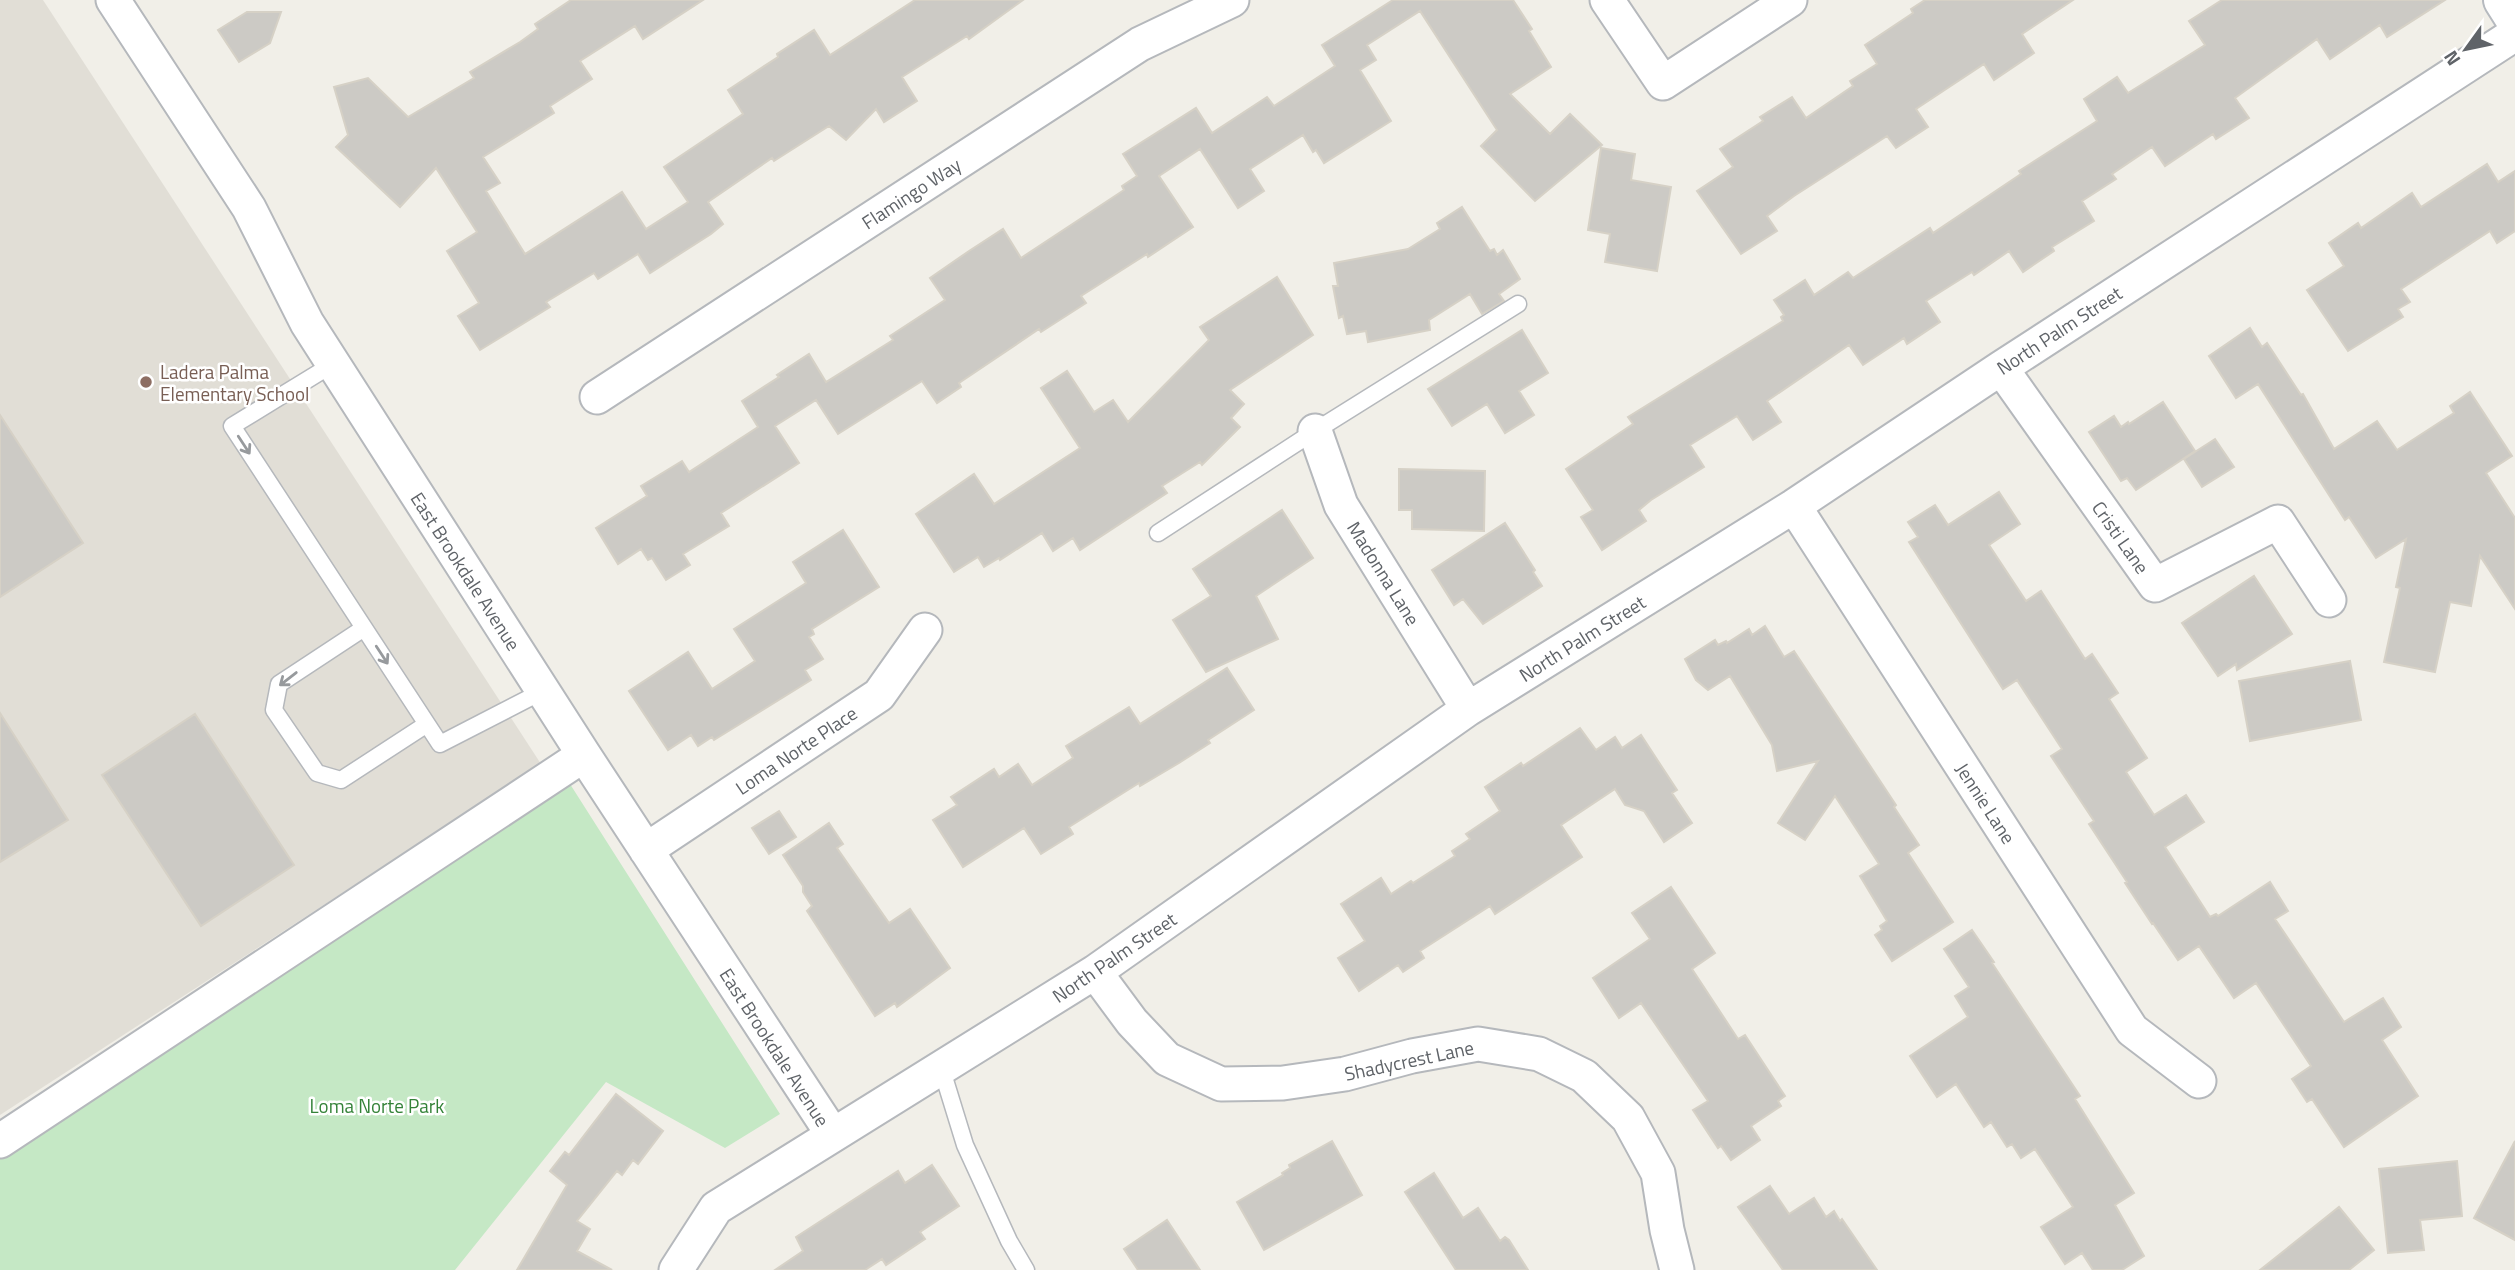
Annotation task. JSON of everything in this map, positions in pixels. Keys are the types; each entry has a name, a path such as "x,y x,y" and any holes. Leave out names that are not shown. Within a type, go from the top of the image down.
{"street":[{"name":"East Brookdale Avenue","path":"113,0 249,208 307,323 333,364 584,755 833,1135"},
{"name":"Flamingo Way","path":"597,397 1140,44 1231,0"},
{"path":"1607,0 1663,83 1790,0"},
{"path":"2503,0 2515,19"},
{"name":"North Palm Street","path":"676,1270 716,1208 1096,971 1468,709 1794,506 2515,34"},
{"name":"Cristi Lane","path":"2001,368 2155,585 2278,522 2329,600"},
{"name":"Madonna Lane","path":"1315,430 1341,505 1468,709"},
{"name":"Jennie Lane","path":"1794,506 2132,1030 2199,1081"},
{"name":"Loma Norte Place","path":"646,850 879,695 925,630"},
{"path":"0,1141 584,755"},
{"name":"Shadycrest Lane","path":"1096,971 1132,1022 1167,1059 1221,1084 1283,1083 1345,1074 1412,1056 1478,1044 1539,1054 1584,1076 1628,1118 1658,1173 1667,1230 1677,1270"}],"lane":[{"path":"1158,533 1315,430 1518,304"},
{"path":"333,364 232,426 440,744 543,691"},
{"path":"364,628 279,684 274,710 317,774 341,780 427,724"},
{"path":"941,1067 965,1144 1009,1241 1026,1270"}],"shaded area":[{"name":"Ladera Palma Elementary School","path":"0,0 43,0 541,764 0,1115"}],"green space":[{"name":"Loma Norte Park","path":"570,784 780,1114 725,1148 606,1082 455,1270 0,1270 0,1155"}],"building":[{"path":"571,0 703,0 643,39 635,26 580,61 592,79 550,106 554,113 483,157 500,183 486,191 525,254 622,192 646,229 688,202 664,167 743,114 728,90 814,30 830,55 915,0 1023,0 969,39 967,36 902,77 917,101 884,122 876,109 846,140 829,126 774,161 772,158 708,202 723,224 711,234 650,273 638,254 598,279 594,273 546,302 550,307 480,350 458,316 479,303 447,251 477,232 436,168 400,207 336,147 348,135 334,87 368,78 408,117 474,78 470,72 520,42 538,29 535,24"},
{"path":"1393,0 1513,0 1532,29 1529,31 1551,67 1510,94 1550,134 1570,114 1602,145 1535,201 1481,146 1497,130 1420,11 1367,45 1376,60 1360,70 1391,121 1324,163 1316,150 1313,152 1303,135 1250,169 1264,191 1238,208 1200,149 1159,176 1193,227 1081,296 1086,303 1041,332 1039,329 959,383 961,387 937,403 922,381 838,434 816,400 775,426 799,463 721,513 729,526 683,554 690,565 666,580 652,558 648,560 641,549 618,564 596,528 647,496 641,486 682,461 689,472 758,427 742,401 779,377 777,375 809,354 826,382 893,340 890,336 945,300 930,278 969,251 1003,229 1021,258 1124,190 1122,186 1137,176 1123,154 1196,108 1212,133 1267,97 1274,106 1335,66 1322,45"},
{"path":"1925,0 2073,0 2022,34 2034,53 1994,80 1984,64 1916,109 1928,127 1896,148 1887,136 1794,196 1767,216 1777,231 1741,254 1697,191 1733,167 1720,149 1763,121 1760,117 1792,97 1806,118 1853,86 1850,81 1877,64 1865,45 1913,13 1911,9"},
{"path":"2222,0 2445,0 2387,37 2380,25 2330,59 2317,39 2235,98 2249,118 2216,139 2213,134 2165,166 2152,147 2112,174 2116,179 2082,201 2094,221 2052,247 2054,251 2023,272 2009,251 1974,275 1972,272 1926,301 1940,322 1907,344 1904,338 1863,365 1849,345 1767,401 1781,422 1753,440 1737,416 1690,445 1704,467 1651,500 1639,510 1646,521 1602,550 1581,517 1593,510 1566,469 1633,424 1628,417 1783,321 1781,317 1784,315 1774,300 1805,280 1814,295 1848,272 1853,278 1930,228 1933,233 2021,174 2019,171 2097,121 2084,99 2117,77 2128,93 2205,45 2189,21"},
{"path":"247,12 281,12 270,43 239,62 218,30"},
{"path":"1601,148 1635,154 1631,180 1671,187 1657,271 1605,262 1610,234 1588,230"},
{"path":"2487,164 2498,182 2515,171 2515,231 2497,243 2490,231 2401,289 2410,302 2398,309 2403,317 2348,351 2307,290 2344,266 2329,243 2358,223 2361,228 2412,193 2421,207"},
{"path":"1462,207 1490,251 1494,249 1497,255 1503,250 1520,279 1499,294 1504,301 1482,314 1470,294 1429,320 1430,330 1368,342 1366,331 1347,334 1343,316 1339,318 1333,286 1338,286 1334,263 1408,249 1440,229 1437,223"},
{"path":"1277,277 1313,335 1230,390 1244,404 1231,418 1240,427 1202,465 1200,462 1162,486 1167,493 1080,550 1073,538 1053,551 1042,533 1000,560 999,558 984,567 978,557 954,572 916,514 974,474 994,504 1080,448 1041,388 1067,371 1094,412 1113,400 1128,422 1209,340 1200,327"},
{"path":"2250,328 2262,347 2267,343 2301,395 2303,394 2334,449 2377,421 2397,450 2454,413 2450,406 2470,392 2512,456 2486,473 2515,518 2515,609 2480,556 2471,606 2450,602 2435,672 2384,662 2400,588 2396,587 2406,539 2376,558 2349,517 2345,520 2258,384 2236,398 2209,356"},
{"path":"1522,330 1548,373 1519,391 1534,415 1505,433 1487,404 1452,426 1428,389"},
{"path":"2163,402 2195,451 2136,490 2127,478 2121,481 2089,432 2114,416 2121,427 2128,422 2129,424"},
{"path":"0,415 83,543 0,597"},
{"path":"2215,439 2234,467 2202,487 2184,459"},
{"path":"1399,469 1485,471 1484,531 1412,529 1412,510 1399,510"},
{"path":"1999,492 2020,524 1989,545 2026,601 2041,591 2085,659 2092,654 2118,693 2109,699 2147,758 2126,772 2154,815 2186,795 2204,822 2165,847 2210,917 2216,914 2218,916 2270,882 2288,911 2275,919 2344,1022 2383,998 2401,1027 2382,1040 2418,1096 2344,1147 2312,1099 2307,1102 2292,1079 2311,1066 2256,983 2234,998 2199,946 2178,960 2152,924 2089,824 2094,821 2051,756 2062,749 2017,680 2003,689 1909,542 1918,537 1908,522 1935,505 1948,525"},
{"path":"1282,510 1313,558 1256,596 1278,639 1206,672 1173,620 1211,596 1193,569"},
{"path":"1505,523 1542,586 1483,624 1463,599 1454,605 1432,570"},
{"path":"843,530 879,587 812,629 814,634 809,637 823,659 805,670 811,680 714,740 712,737 698,746 691,735 668,750 629,691 688,652 712,689 755,661 734,629 806,583 793,562"},
{"path":"2254,576 2292,634 2237,670 2236,664 2218,676 2182,623"},
{"path":"1765,626 1784,657 1794,651 1896,805 1894,807 1919,845 1908,853 1953,922 1892,961 1875,935 1887,921 1860,876 1879,864 1835,796 1805,840 1778,823 1818,761 1777,771 1772,745 1730,676 1708,690 1696,680 1685,659 1715,640 1718,645 1726,641 1727,643 1749,629 1752,635"},
{"path":"2350,661 2361,720 2250,741 2239,681"},
{"path":"1227,668 1254,710 1179,763 1140,786 1139,783 1069,827 1073,834 1041,854 1024,828 963,867 933,820 957,805 951,797 994,769 999,777 1018,764 1032,785 1073,758 1066,746 1129,707 1140,724"},
{"path":"0,713 68,820 0,862"},
{"path":"195,714 294,865 201,926 102,775"},
{"path":"1580,728 1596,750 1615,737 1622,748 1641,735 1677,790 1672,793 1692,823 1664,842 1644,811 1625,805 1615,789 1561,825 1582,857 1495,914 1490,906 1420,951 1424,958 1403,972 1398,965 1359,991 1338,958 1365,941 1341,904 1381,878 1391,894 1455,856 1452,851 1470,839 1466,834 1500,811 1485,787 1521,763 1523,766"},
{"path":"779,811 796,837 769,854 752,828"},
{"path":"829,823 843,844 837,848 889,923 910,909 950,968 897,1007 895,1003 875,1016 807,911 812,906 783,855"},
{"path":"1671,887 1715,953 1692,969 1738,1039 1745,1035 1785,1096 1778,1101 1781,1106 1751,1126 1760,1140 1731,1160 1721,1146 1718,1148 1693,1110 1708,1101 1641,1003 1619,1018 1593,978 1650,939 1632,913"},
{"path":"1972,930 2080,1096 2075,1099 2134,1193 2115,1205 2144,1256 2122,1270 2093,1270 2082,1253 2065,1264 2041,1227 2073,1207 2035,1149 2021,1158 2012,1144 2007,1147 1991,1122 1984,1127 1956,1084 1937,1097 1910,1056 1968,1017 1955,996 1969,987 1944,949"},
{"path":"616,1094 663,1131 638,1164 633,1160 622,1175 617,1171 577,1221 590,1229 577,1251 612,1270 517,1270 567,1185 550,1171 565,1152 569,1155"},
{"path":"1332,1141 1362,1195 1264,1250 1237,1202 1283,1175 1282,1173 1290,1168 1289,1165"},
{"path":"2515,1141 2515,1240 2474,1218"},
{"path":"2457,1161 2462,1216 2420,1220 2424,1250 2388,1253 2379,1169"},
{"path":"932,1165 959,1206 920,1232 925,1239 886,1265 882,1259 865,1270 775,1270 803,1251 796,1237 898,1171 905,1183"},
{"path":"1434,1173 1463,1218 1478,1208 1500,1241 1505,1237 1509,1240 1528,1270 1456,1270 1405,1192"},
{"path":"1770,1186 1789,1214 1814,1198 1826,1217 1834,1211 1877,1270 1783,1270 1738,1207"},
{"path":"2339,1207 2374,1250 2349,1270 2260,1270"},
{"path":"1167,1220 1200,1270 1138,1270 1124,1249"}],"place":[{"name":"Ladera Palma Elementary School","path":"146,382"}]}
